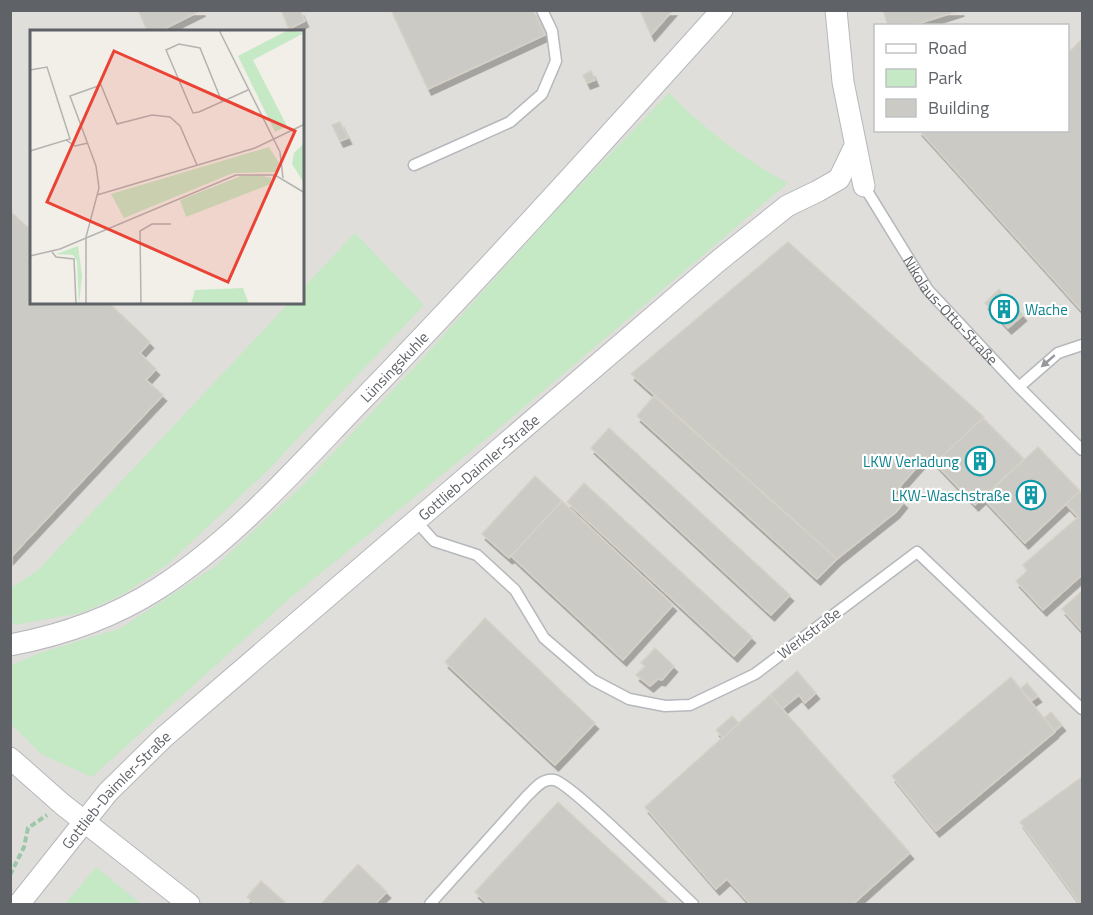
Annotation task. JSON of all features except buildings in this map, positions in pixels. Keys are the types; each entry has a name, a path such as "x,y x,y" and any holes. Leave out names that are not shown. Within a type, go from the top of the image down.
{"street":[{"name":"Lünsingskuhle","path":"10,645 81,627 126,607 172,579 233,530 456,303 722,10"},
{"path":"836,10 843,82 855,146"},
{"name":"Nikolaus-Otto-Straße","path":"855,146 864,186"},
{"name":"Gottlieb-Daimler-Straße","path":"20,904 108,792 164,737 717,262 787,207 839,179 855,146"},
{"path":"10,758 62,804 189,904"}],"lane":[{"path":"414,165 510,122 542,94 556,61 552,31 542,10"},
{"name":"Nikolaus-Otto-Straße","path":"864,186 928,290 1019,387 1083,450"},
{"path":"1019,387 1058,353 1083,345"},
{"name":"Werkstraße","path":"416,521 434,541 477,555 515,590 543,638 593,680 629,699 665,706 690,705 755,674 917,552 1083,709"},
{"path":"435,902 527,796 543,781 553,780 562,783 583,800 693,904"}],"path":[{"path":"10,875 24,847 28,828 62,804"}],"shaded area":[{"path":"11,11 1082,11 1082,904 11,904"}],"green space":[{"path":"669,93 725,142 788,183 497,430 289,599 92,777 41,754 11,724 11,665 40,653 121,628 216,566 303,485 423,358 561,205"},
{"path":"355,233 424,305 268,470 167,565 122,595 81,613 14,625 11,616 11,588 38,570 288,304 304,304 304,287"},
{"path":"96,867 141,904 65,904"}],"place":[{"name":"Wache","path":"1004,309"},
{"name":"LKW Verladung","path":"980,461"},
{"name":"LKW-Waschstraße","path":"1031,495"}]}
